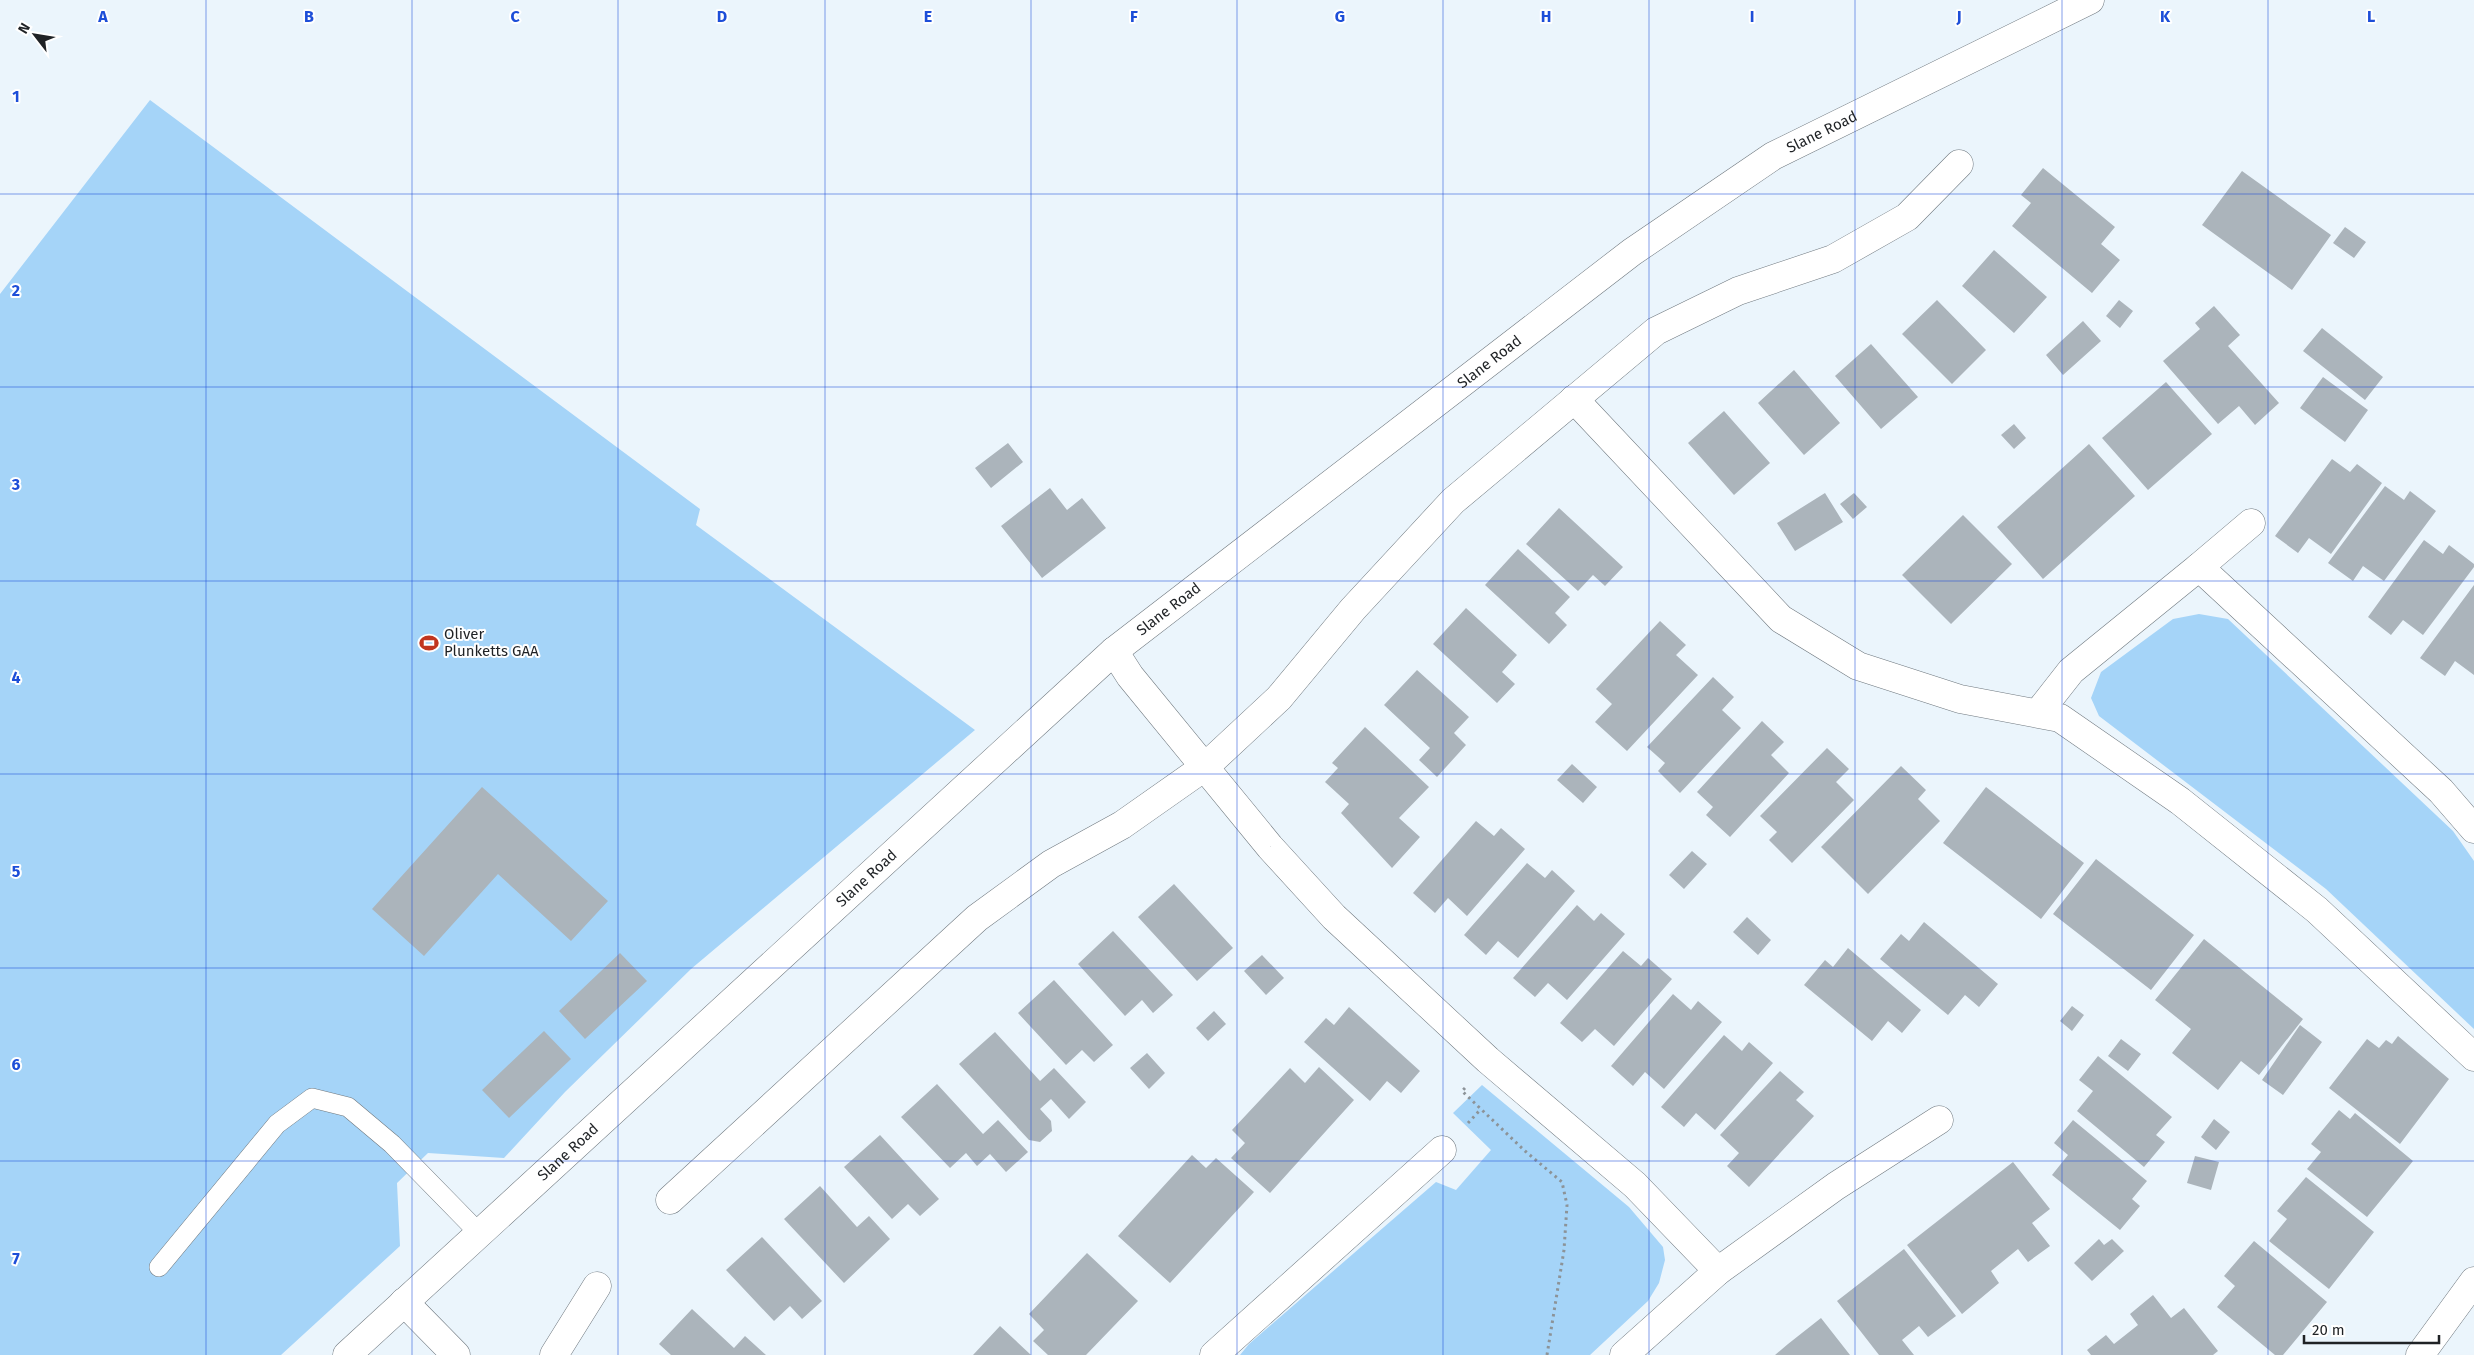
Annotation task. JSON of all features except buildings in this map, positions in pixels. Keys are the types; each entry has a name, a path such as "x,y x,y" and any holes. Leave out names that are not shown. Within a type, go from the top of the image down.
{"street":[{"name":"Slane Road","path":"347,1355 1114,651 1632,252 1773,156 2090,0"},
{"path":"670,1200 976,918 1051,864 1122,825 1206,766 1279,698 1353,609 1453,501 1656,331 1738,291 1833,260 1907,217 1959,164"},
{"path":"1574,399 1781,619 1858,666 1960,699 2060,718 2180,801 2316,910 2474,1057"},
{"path":"2038,713 2071,671 2251,523"},
{"path":"2199,567 2441,791 2474,829"},
{"path":"1114,651 1130,676 1206,766 1270,847 1334,917 1488,1060 1636,1185 1718,1271"},
{"path":"1624,1355 1718,1271 1836,1186 1939,1120"},
{"path":"1214,1355 1442,1150"},
{"path":"2420,1355 2474,1281"},
{"path":"554,1355 597,1286"},
{"path":"404,1302 456,1355"}],"lane":[{"path":"159,1266 277,1124 312,1098 348,1107 392,1144 479,1233"}],"path":[{"path":"1488,1060 1462,1092 1562,1182 1565,1197 1564,1250 1547,1355"}],"shaded area":[{"name":"Oliver Plunketts GAA","path":"150,100 700,509 696,525 975,730 691,969 565,1092 504,1158 428,1153 397,1183 400,1246 281,1355 0,1355 0,294"},
{"path":"2199,614 2228,619 2453,831 2474,861 2474,1029 2326,889 2099,716 2091,698 2101,672 2173,619"},
{"path":"1482,1085 1629,1207 1663,1247 1665,1260 1659,1283 1648,1301 1590,1355 1240,1355 1249,1344 1436,1182 1456,1190 1491,1150 1453,1113"}],"place":[{"name":"Oliver Plunketts GAA","path":"429,643"}]}
